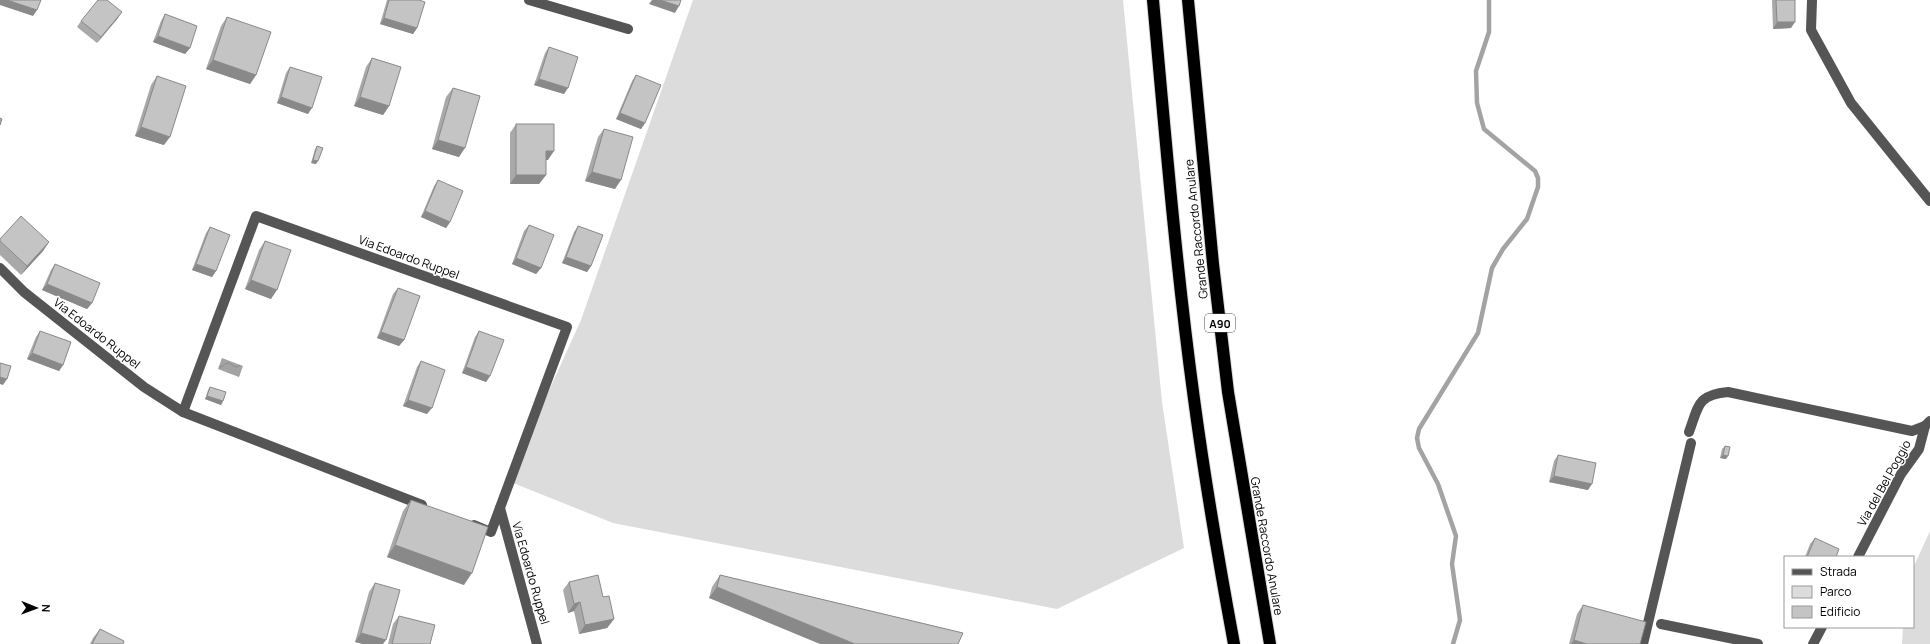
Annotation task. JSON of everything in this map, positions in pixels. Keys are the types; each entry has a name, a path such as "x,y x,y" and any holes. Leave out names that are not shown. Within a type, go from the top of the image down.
{"highway":[{"name":"Grande Raccordo Anulare","path":"1153,0 1172,206 1194,398 1209,504 1234,644"},
{"name":"Grande Raccordo Anulare","path":"1188,0 1213,264 1228,392 1247,514 1270,644"}],"street":[{"path":"529,0 628,29"},
{"path":"1812,0 1811,30 1851,103 1930,201"},
{"name":"Via Edoardo Ruppel","path":"182,412 256,216 567,327 491,532 462,520"},
{"name":"Via Edoardo Ruppel","path":"0,268 24,292 144,387 182,412 432,509"},
{"path":"1689,432 1701,402 1713,394 1728,392 1912,431 1927,423"},
{"name":"Via del Bel Poggio","path":"1859,556 1901,474 1919,449 1927,423"},
{"path":"1643,644 1691,443"},
{"name":"Via Edoardo Ruppel","path":"500,508 538,644"},
{"path":"1661,624 1758,644"},
{"path":"1814,644 1822,628"}],"green space":[{"path":"693,0 1123,0 1162,402 1184,548 1057,609 613,523 508,481 581,320"},
{"path":"1930,531 1930,644 1902,644 1903,628 1914,628 1914,566"}],"water":[{"path":"222,358 243,366 239,377 218,369"}],"building":[{"path":"7,0 41,0 37,10"},
{"path":"98,0 107,0 122,12 101,37 81,21"},
{"path":"389,0 419,0 425,2 417,28 384,18"},
{"path":"660,0 681,0 679,6"},
{"path":"1776,0 1795,0 1795,22 1777,22"},
{"path":"165,14 197,26 190,48 158,36"},
{"path":"227,17 271,32 256,75 213,60"},
{"path":"549,47 578,57 568,88 539,79"},
{"path":"372,58 401,67 389,106 360,97"},
{"path":"290,67 322,77 312,108 281,97"},
{"path":"636,75 661,85 645,123 620,113"},
{"path":"157,76 186,86 170,137 141,127"},
{"path":"453,88 480,96 465,148 438,140"},
{"path":"516,124 554,124 554,151 546,151 546,175 516,175"},
{"path":"604,129 633,137 621,180 592,172"},
{"path":"317,146 323,148 318,161 313,160"},
{"path":"438,180 463,191 450,222 425,211"},
{"path":"21,216 49,242 27,266 0,241 0,239"},
{"path":"529,225 554,235 541,268 516,258"},
{"path":"578,226 603,235 591,266 566,257"},
{"path":"210,227 230,235 216,271 196,264"},
{"path":"265,241 291,250 277,290 251,280"},
{"path":"55,264 100,283 92,303 47,284"},
{"path":"398,288 420,296 404,340 381,332"},
{"path":"40,331 71,342 63,365 32,353"},
{"path":"479,331 504,340 490,376 466,367"},
{"path":"421,361 445,370 432,408 408,400"},
{"path":"0,363 11,366 7,379 0,377"},
{"path":"210,387 226,392 223,401 207,396"},
{"path":"1725,446 1730,447 1728,456 1723,455"},
{"path":"1558,455 1596,463 1592,484 1554,476"},
{"path":"411,500 488,527 472,573 395,545"},
{"path":"1815,538 1839,549 1836,556 1807,556"},
{"path":"598,575 603,597 609,596 614,619 585,625 580,602 574,604 569,582"},
{"path":"720,575 963,633 958,644 855,644 717,587"},
{"path":"375,583 400,590 386,640 361,633"},
{"path":"1583,605 1646,622 1640,644 1587,644 1574,640"},
{"path":"399,616 435,625 430,644 392,644"},
{"path":"100,629 124,641 123,644 92,644"}],"waterway":[{"path":"1453,644 1460,620 1452,564 1456,536 1438,484 1419,448 1417,438 1419,429 1478,333 1492,268 1503,249 1527,219 1538,187 1538,178 1535,171 1484,129 1477,103 1476,71 1489,32 1489,0"}]}
